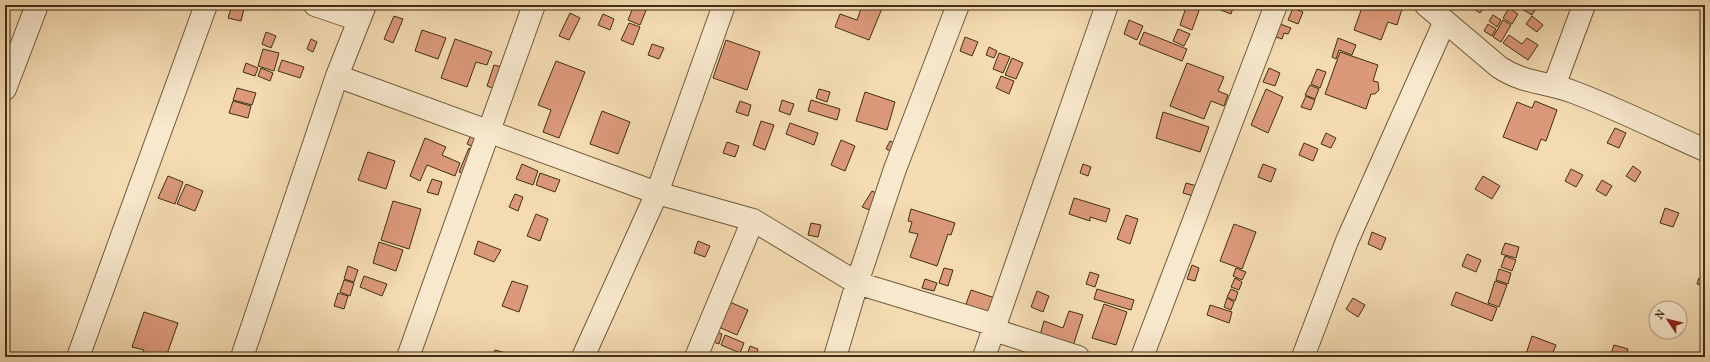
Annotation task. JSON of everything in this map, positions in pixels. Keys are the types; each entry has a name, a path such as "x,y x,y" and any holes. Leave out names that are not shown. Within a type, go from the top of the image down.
{"street":[{"path":"5,89 37,5"},
{"path":"78,357 206,5"},
{"path":"242,357 337,76 362,13 315,5"},
{"path":"408,357 534,5"},
{"path":"583,357 657,193 724,5"},
{"path":"835,357 857,283 895,169 958,5"},
{"path":"984,357 1107,5"},
{"path":"1142,357 1276,5"},
{"path":"1426,5 1499,67 1511,75 1522,80 1554,86 1575,92 1705,150"},
{"path":"1554,86 1584,5"},
{"path":"1303,357 1354,226 1445,21"},
{"path":"337,76 657,193 753,220 857,283 994,327 1078,357"},
{"path":"696,357 753,220"}],"building":[{"path":"232,5 244,9 241,21 228,18"},
{"path":"592,5 605,5 603,9"},
{"path":"634,5 647,8 640,25 628,20"},
{"path":"648,5 661,5 660,9"},
{"path":"850,5 883,6 869,40 835,27 840,14 857,20 861,9"},
{"path":"1137,5 1146,5 1145,8"},
{"path":"1187,5 1201,5 1192,30 1180,25"},
{"path":"1208,5 1234,5 1231,14"},
{"path":"1363,5 1395,5 1402,9 1397,25 1388,22 1381,40 1354,30"},
{"path":"1472,5 1485,5 1480,13 1471,7"},
{"path":"1525,5 1538,5 1532,15 1522,9"},
{"path":"1293,8 1303,12 1298,24 1288,20"},
{"path":"1509,8 1518,14 1512,24 1503,18"},
{"path":"570,13 580,18 569,40 559,36"},
{"path":"603,14 614,19 610,30 598,25"},
{"path":"1493,15 1501,20 1497,27 1489,21"},
{"path":"394,16 403,19 393,43 384,39"},
{"path":"1532,16 1543,25 1537,32 1526,24"},
{"path":"1129,20 1143,26 1137,40 1124,34"},
{"path":"1503,20 1511,25 1501,42 1493,37"},
{"path":"629,23 640,27 633,45 621,40"},
{"path":"1280,24 1291,28 1288,34 1284,33 1282,39 1276,37"},
{"path":"1488,24 1496,29 1492,36 1484,31"},
{"path":"1178,29 1190,34 1184,46 1173,41"},
{"path":"422,30 446,38 438,59 415,51"},
{"path":"266,32 276,36 271,48 262,44"},
{"path":"1144,32 1187,49 1182,61 1139,44"},
{"path":"1509,35 1522,44 1527,38 1538,45 1528,60 1503,43"},
{"path":"965,37 978,42 972,56 960,51"},
{"path":"1338,38 1356,45 1352,55 1339,50 1336,59 1332,57"},
{"path":"311,39 317,42 313,52 307,49"},
{"path":"455,39 492,52 487,65 476,62 467,87 441,78"},
{"path":"726,40 760,52 747,90 713,78"},
{"path":"652,44 664,48 659,59 648,55"},
{"path":"989,47 997,51 994,58 986,55"},
{"path":"263,49 279,53 274,71 258,66"},
{"path":"1340,52 1378,65 1373,81 1378,82 1379,90 1375,94 1371,94 1366,109 1325,94"},
{"path":"999,53 1010,57 1003,73 993,69"},
{"path":"1012,58 1023,63 1016,79 1005,75"},
{"path":"282,60 304,67 300,78 278,71"},
{"path":"556,61 585,72 559,138 543,132 551,110 538,105"},
{"path":"246,63 258,68 255,76 243,72"},
{"path":"1187,63 1224,77 1218,91 1228,95 1224,106 1211,101 1204,119 1170,106"},
{"path":"494,65 502,67 495,89 487,86"},
{"path":"261,68 273,73 270,81 258,76"},
{"path":"1269,68 1280,73 1275,86 1263,82"},
{"path":"1317,69 1326,72 1320,88 1311,84"},
{"path":"1001,76 1014,81 1009,94 996,88"},
{"path":"1310,85 1319,89 1315,99 1305,95"},
{"path":"237,88 256,93 252,105 233,100"},
{"path":"819,89 830,92 827,102 816,98"},
{"path":"1266,89 1283,97 1268,133 1251,125"},
{"path":"865,92 895,102 887,130 856,121"},
{"path":"1306,96 1315,100 1311,110 1301,107"},
{"path":"782,100 794,104 790,115 779,111"},
{"path":"811,100 840,109 837,120 808,111"},
{"path":"233,101 251,106 248,118 229,113"},
{"path":"740,101 751,105 748,116 736,112"},
{"path":"1535,101 1557,110 1546,141 1541,139 1537,150 1503,137 1517,102 1532,108"},
{"path":"602,111 630,122 618,154 590,144"},
{"path":"1163,112 1209,127 1200,152 1156,138"},
{"path":"761,121 774,125 765,150 753,145"},
{"path":"790,123 818,133 814,145 786,134"},
{"path":"1615,128 1626,133 1619,148 1607,143"},
{"path":"1326,133 1336,138 1331,148 1321,144"},
{"path":"471,135 480,138 476,148 467,144"},
{"path":"425,138 446,147 442,155 460,163 455,176 427,165 420,181 410,176"},
{"path":"841,140 855,146 845,171 831,165"},
{"path":"890,141 899,145 896,153 886,149"},
{"path":"727,142 739,146 735,157 723,153"},
{"path":"1304,143 1318,149 1313,161 1299,155"},
{"path":"469,148 477,152 468,175 459,172"},
{"path":"368,152 395,161 386,189 358,180"},
{"path":"522,164 538,171 533,185 516,179"},
{"path":"1083,164 1091,167 1088,176 1080,173"},
{"path":"1263,164 1276,169 1271,182 1258,177"},
{"path":"1633,166 1641,172 1635,182 1626,176"},
{"path":"1571,169 1583,175 1576,187 1565,181"},
{"path":"540,173 560,180 555,192 536,185"},
{"path":"168,176 183,182 175,204 158,198"},
{"path":"1483,176 1500,186 1492,199 1475,189"},
{"path":"432,179 442,182 438,195 427,192"},
{"path":"1602,180 1612,186 1606,196 1596,190"},
{"path":"1186,183 1197,186 1193,196 1183,193"},
{"path":"186,184 203,191 195,211 177,204"},
{"path":"872,191 878,194 872,211 862,207"},
{"path":"515,194 523,197 518,211 509,207"},
{"path":"1074,198 1110,209 1106,222 1090,217 1090,221 1069,214"},
{"path":"393,201 421,209 409,249 381,240"},
{"path":"1665,208 1679,213 1673,227 1660,223"},
{"path":"911,209 955,223 951,235 948,234 937,266 910,257 918,234 909,232 912,222 908,221"},
{"path":"536,214 548,219 540,241 527,236"},
{"path":"1126,215 1138,219 1130,244 1117,239"},
{"path":"811,223 821,225 818,237 808,235"},
{"path":"1234,224 1256,232 1242,269 1220,261"},
{"path":"1372,232 1386,238 1381,250 1368,244"},
{"path":"478,241 501,250 494,262 474,254"},
{"path":"698,241 710,246 705,257 694,253"},
{"path":"379,242 403,250 396,271 373,263"},
{"path":"1505,243 1519,247 1516,258 1501,254"},
{"path":"1467,254 1481,260 1476,272 1462,266"},
{"path":"1505,256 1516,260 1512,271 1501,267"},
{"path":"1192,265 1199,268 1195,281 1187,279"},
{"path":"348,266 358,270 354,282 344,279"},
{"path":"1705,267 1705,278 1701,276"},
{"path":"944,268 953,270 948,286 939,283"},
{"path":"1236,268 1246,272 1242,280 1233,276"},
{"path":"1499,269 1511,273 1508,284 1496,280"},
{"path":"1090,272 1099,275 1095,287 1086,284"},
{"path":"364,276 387,284 382,296 360,287"},
{"path":"1235,278 1242,282 1239,290 1231,287"},
{"path":"1699,278 1705,280 1705,286 1697,284"},
{"path":"925,279 937,283 934,291 922,288"},
{"path":"344,280 354,283 350,296 340,292"},
{"path":"512,281 528,286 519,312 502,306"},
{"path":"1495,281 1507,285 1499,307 1488,303"},
{"path":"1097,289 1134,300 1131,310 1094,299"},
{"path":"1231,289 1238,292 1235,301 1227,297"},
{"path":"971,290 995,298 990,315 965,307"},
{"path":"1037,291 1049,296 1043,312 1031,307"},
{"path":"1456,292 1497,308 1492,321 1451,305"},
{"path":"338,293 348,296 344,309 334,306"},
{"path":"1227,298 1234,302 1231,310 1224,307"},
{"path":"1353,298 1365,305 1358,317 1346,309"},
{"path":"723,299 748,310 737,335 712,324"},
{"path":"1104,304 1127,312 1116,345 1092,338"},
{"path":"1210,305 1232,312 1229,323 1207,315"},
{"path":"1069,311 1083,315 1073,346 1040,335 1044,321 1063,328"},
{"path":"144,312 178,323 166,357 142,357 144,350 132,347"},
{"path":"709,329 722,334 719,344 706,339"},
{"path":"725,335 744,343 740,353 721,345"},
{"path":"1532,336 1556,345 1551,357 1525,357"},
{"path":"1614,345 1628,349 1625,357 1610,357"},
{"path":"750,346 758,349 755,357 747,355"},
{"path":"495,350 509,354 507,357 492,357"}]}
